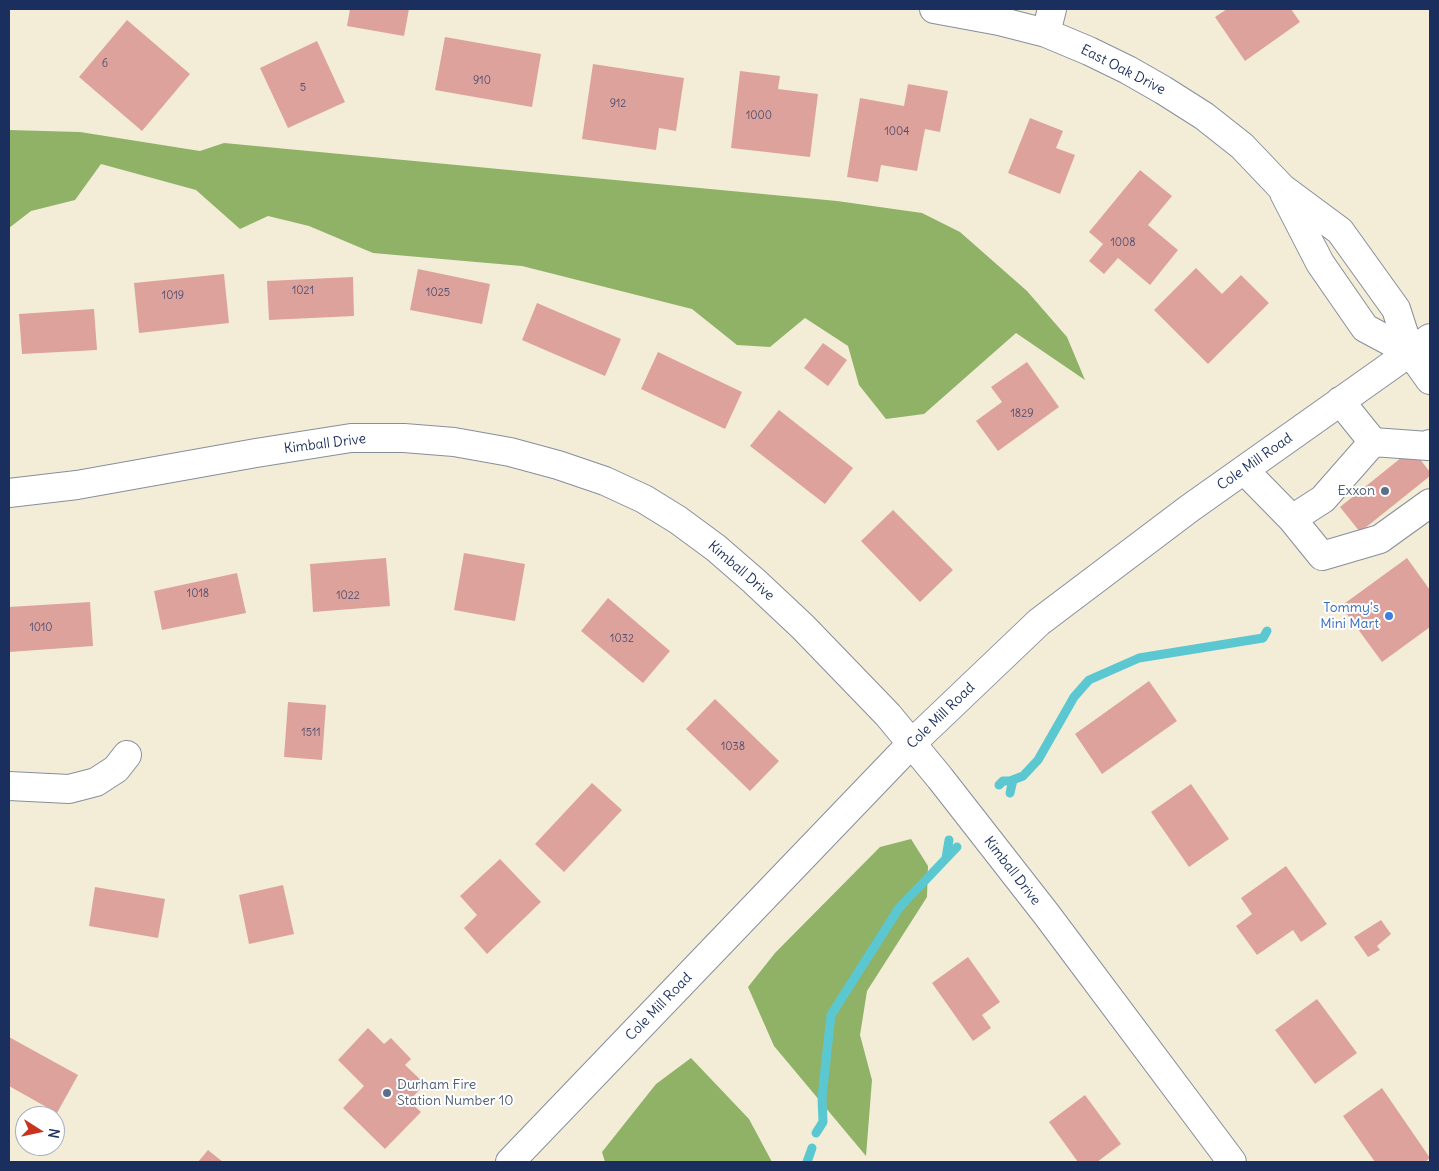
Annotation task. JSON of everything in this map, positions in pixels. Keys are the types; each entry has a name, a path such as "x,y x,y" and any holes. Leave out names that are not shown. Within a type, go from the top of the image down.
{"street":[{"name":"East Oak Drive","path":"934,9 999,21 1049,21 1089,50 1172,95 1204,116 1242,146 1282,188 1340,231 1420,345 1430,380"},
{"name":"East Oak Drive","path":"1282,188 1320,263 1366,328 1420,345"},
{"name":"Cole Mill Road","path":"510,1162 911,744 1039,622 1190,508 1420,345"},
{"path":"1340,401 1373,442 1430,444"},
{"name":"Kimball Drive","path":"9,493 77,485 351,438 404,438 454,442 510,452 605,480 644,499 678,520 716,548 754,581 803,627 888,715 1047,915 1232,1162"},
{"path":"1292,519 1323,499 1373,442"},
{"path":"1244,470 1292,519 1322,556 1380,538 1430,504"},
{"path":"9,786 69,790 96,782 116,769 127,755"}],"green space":[{"path":"9,130 80,132 200,151 224,143 837,201 922,213 960,232 1027,291 1067,337 1085,380 1016,333 924,414 886,419 859,385 848,346 805,318 770,347 737,345 692,309 522,266 373,253 309,226 268,216 240,229 196,190 101,164 75,200 31,211 9,228"},
{"path":"911,839 928,866 927,897 867,991 860,1035 872,1080 866,1156 774,1046 748,987 775,953 880,847"},
{"path":"691,1058 749,1119 772,1162 605,1162 602,1152 656,1084"}],"building":[{"path":"350,9 409,9 404,36 347,26"},
{"path":"1227,9 1291,9 1300,22 1245,61 1215,17"},
{"path":"127,20 190,74 142,131 79,77"},
{"path":"445,37 541,54 532,107 435,90"},
{"path":"317,41 345,102 288,128 260,68"},
{"path":"593,64 684,78 676,131 659,128 656,150 582,139"},
{"path":"740,71 780,76 778,89 818,94 810,157 731,148"},
{"path":"908,84 948,91 940,132 925,129 917,171 881,165 878,182 847,177 860,98 904,106"},
{"path":"1030,118 1063,131 1056,148 1075,155 1060,194 1008,173"},
{"path":"1140,170 1172,196 1148,225 1178,250 1150,285 1118,258 1104,274 1089,261 1103,244 1089,232"},
{"path":"1196,268 1222,294 1241,275 1269,303 1208,364 1154,310"},
{"path":"418,269 490,284 482,324 410,310"},
{"path":"224,274 229,323 139,333 134,283"},
{"path":"353,277 354,316 269,320 267,281"},
{"path":"537,303 621,339 605,376 522,340"},
{"path":"94,309 97,350 22,354 19,314"},
{"path":"823,343 847,360 828,386 804,368"},
{"path":"658,352 742,392 725,429 641,389"},
{"path":"1027,362 1059,407 998,451 976,421 1002,402 991,387"},
{"path":"779,410 853,468 825,504 750,446"},
{"name":"Exxon","path":"1412,449 1430,472 1430,476 1360,532 1340,507"},
{"path":"893,510 953,570 920,602 861,541"},
{"path":"464,553 525,564 515,621 454,610"},
{"path":"386,558 390,606 313,612 310,564"},
{"name":"Tommy's Mini Mart","path":"1407,558 1430,590 1430,627 1382,662 1341,606"},
{"path":"237,573 246,613 162,630 154,591"},
{"path":"608,598 670,651 643,683 581,631"},
{"path":"90,602 93,646 9,652 9,607"},
{"path":"1149,681 1177,721 1102,774 1075,734"},
{"path":"715,699 779,761 750,791 686,729"},
{"path":"288,702 326,705 322,760 284,757"},
{"path":"592,783 622,810 564,872 535,844"},
{"path":"1191,784 1229,839 1189,867 1151,812"},
{"path":"500,859 541,902 487,954 464,928 477,915 460,896"},
{"path":"1286,866 1327,924 1301,942 1293,930 1257,955 1236,926 1252,914 1241,898"},
{"path":"283,885 294,934 249,944 239,895"},
{"path":"95,887 165,899 158,938 89,926"},
{"path":"1381,920 1391,934 1377,946 1380,950 1368,957 1354,937"},
{"path":"968,957 1000,1002 982,1015 991,1028 973,1041 932,983"},
{"path":"1317,999 1357,1053 1315,1084 1275,1030"},
{"name":"Durham Fire Station Number 10","path":"368,1028 384,1044 391,1038 411,1059 405,1065 425,1084 409,1101 421,1112 385,1149 343,1108 364,1086 338,1060"},
{"path":"9,1037 78,1075 61,1106 45,1106 9,1086"},
{"path":"1382,1088 1430,1158 1425,1162 1375,1162 1343,1116"},
{"path":"1085,1095 1121,1144 1097,1162 1078,1162 1049,1122"},
{"path":"208,1150 223,1162 198,1162"}],"waterway":[{"path":"999,785 1003,781 1010,781 1023,776 1038,760 1074,697 1089,680 1139,658 1263,638 1267,631"},
{"path":"1010,793 1013,780"},
{"path":"946,858 949,840"},
{"path":"816,1133 823,1122 822,1097 831,1015 899,908 957,847"},
{"path":"807,1162 812,1148"}],"place":[{"name":"Exxon","path":"1385,491"},
{"name":"Tommy's Mini Mart","path":"1389,616"},
{"name":"Durham Fire Station Number 10","path":"387,1093"}]}
